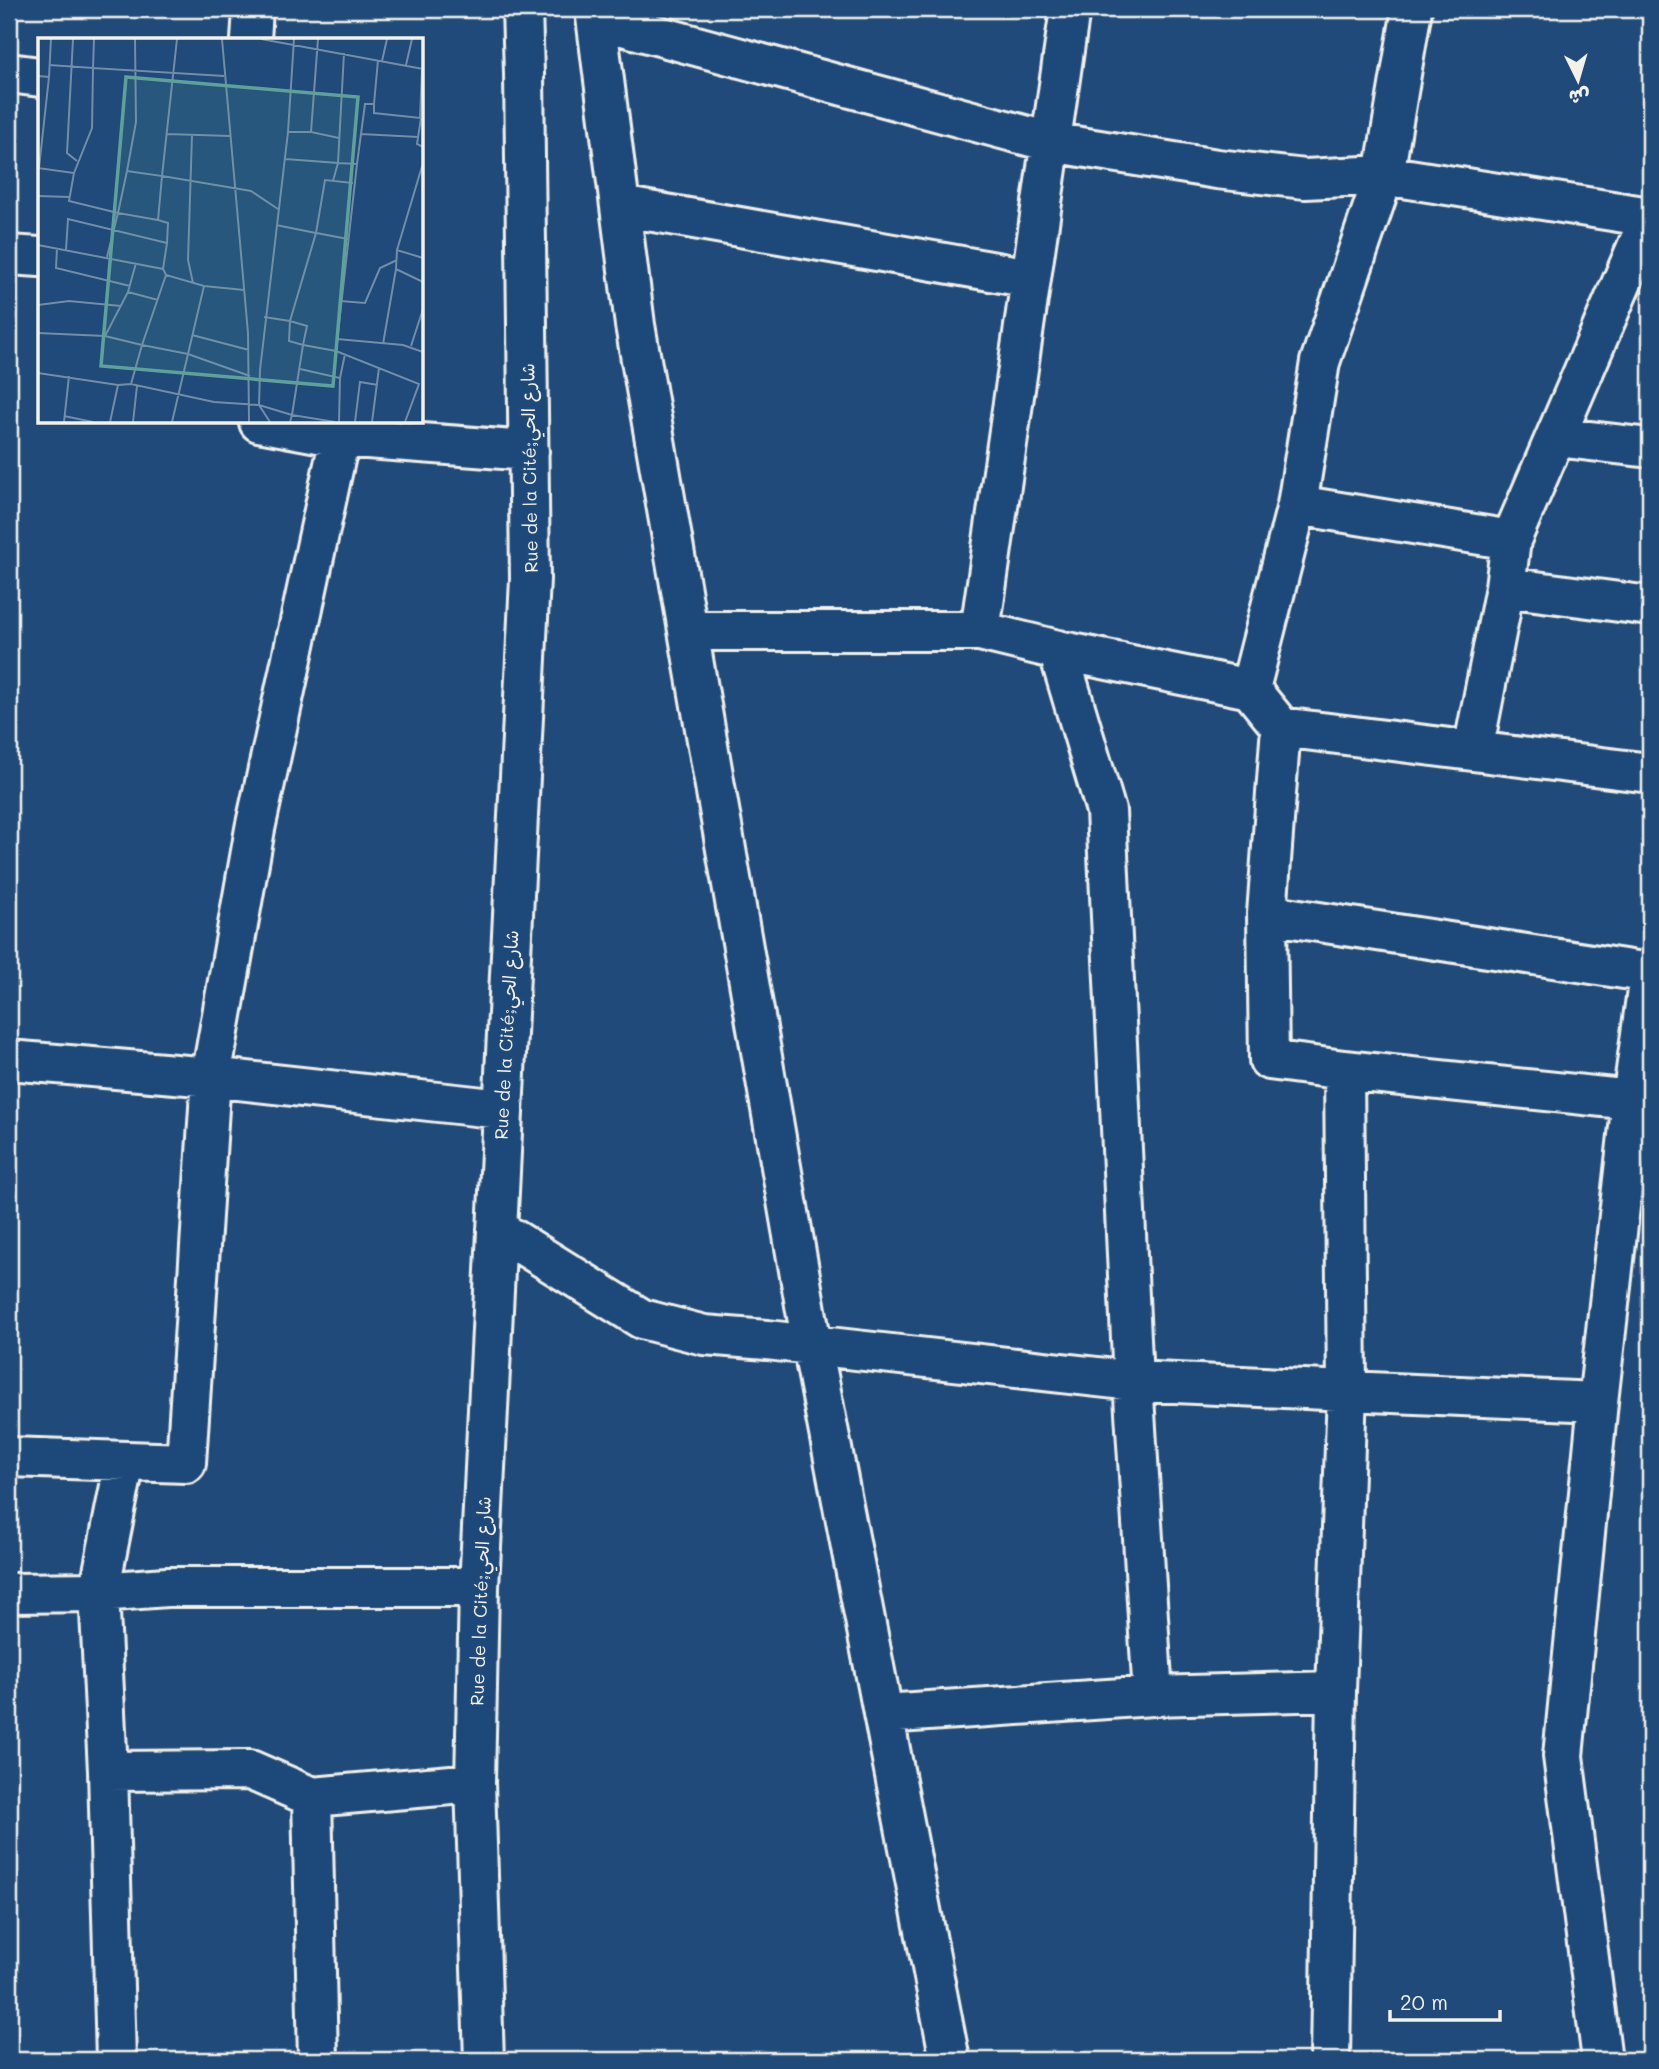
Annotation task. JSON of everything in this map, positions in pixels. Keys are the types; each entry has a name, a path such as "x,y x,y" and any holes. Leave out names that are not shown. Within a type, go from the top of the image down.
{"street":[{"path":"251,38 253,9"},
{"name":"Rue de la Cité;شارع الحي","path":"484,2060 475,1783 479,1587 530,579 522,9"},
{"path":"980,631 1070,9"},
{"path":"1250,689 1297,505 1320,362 1384,175 1412,9"},
{"path":"950,2060 812,1345 635,325 596,14 1050,142 1217,169 1305,179 1384,175 1650,217 1511,540 1505,587 1473,751"},
{"path":"9,73 38,77"},
{"path":"620,205 1030,278"},
{"path":"9,255 38,257"},
{"path":"282,424 529,451"},
{"path":"9,1457 186,1463 211,1077 255,829 340,429"},
{"path":"1556,437 1650,449"},
{"path":"1297,505 1511,540"},
{"path":"1505,587 1650,606"},
{"path":"688,631 980,631 1058,650 1250,689 1281,727 1267,914 1269,1060 1641,1102"},
{"path":"1058,650 1107,811 1133,1381 1153,1696"},
{"path":"1281,727 1650,773"},
{"path":"1267,914 1650,971 1641,1102 1598,1402 1563,1756 1602,2060"},
{"path":"9,1060 211,1077 502,1109"},
{"path":"1330,2060 1336,1691 1348,1391 1344,1070"},
{"path":"497,1229 642,1319 704,1335 1133,1381 1598,1402"},
{"path":"116,2060 108,1771 99,1592 125,1461"},
{"path":"9,1593 99,1592 167,1587 479,1587"},
{"path":"883,1714 1153,1696 1336,1691"},
{"path":"108,1771 250,1770 312,1797 475,1783"},
{"path":"312,1797 318,2060"}]}
